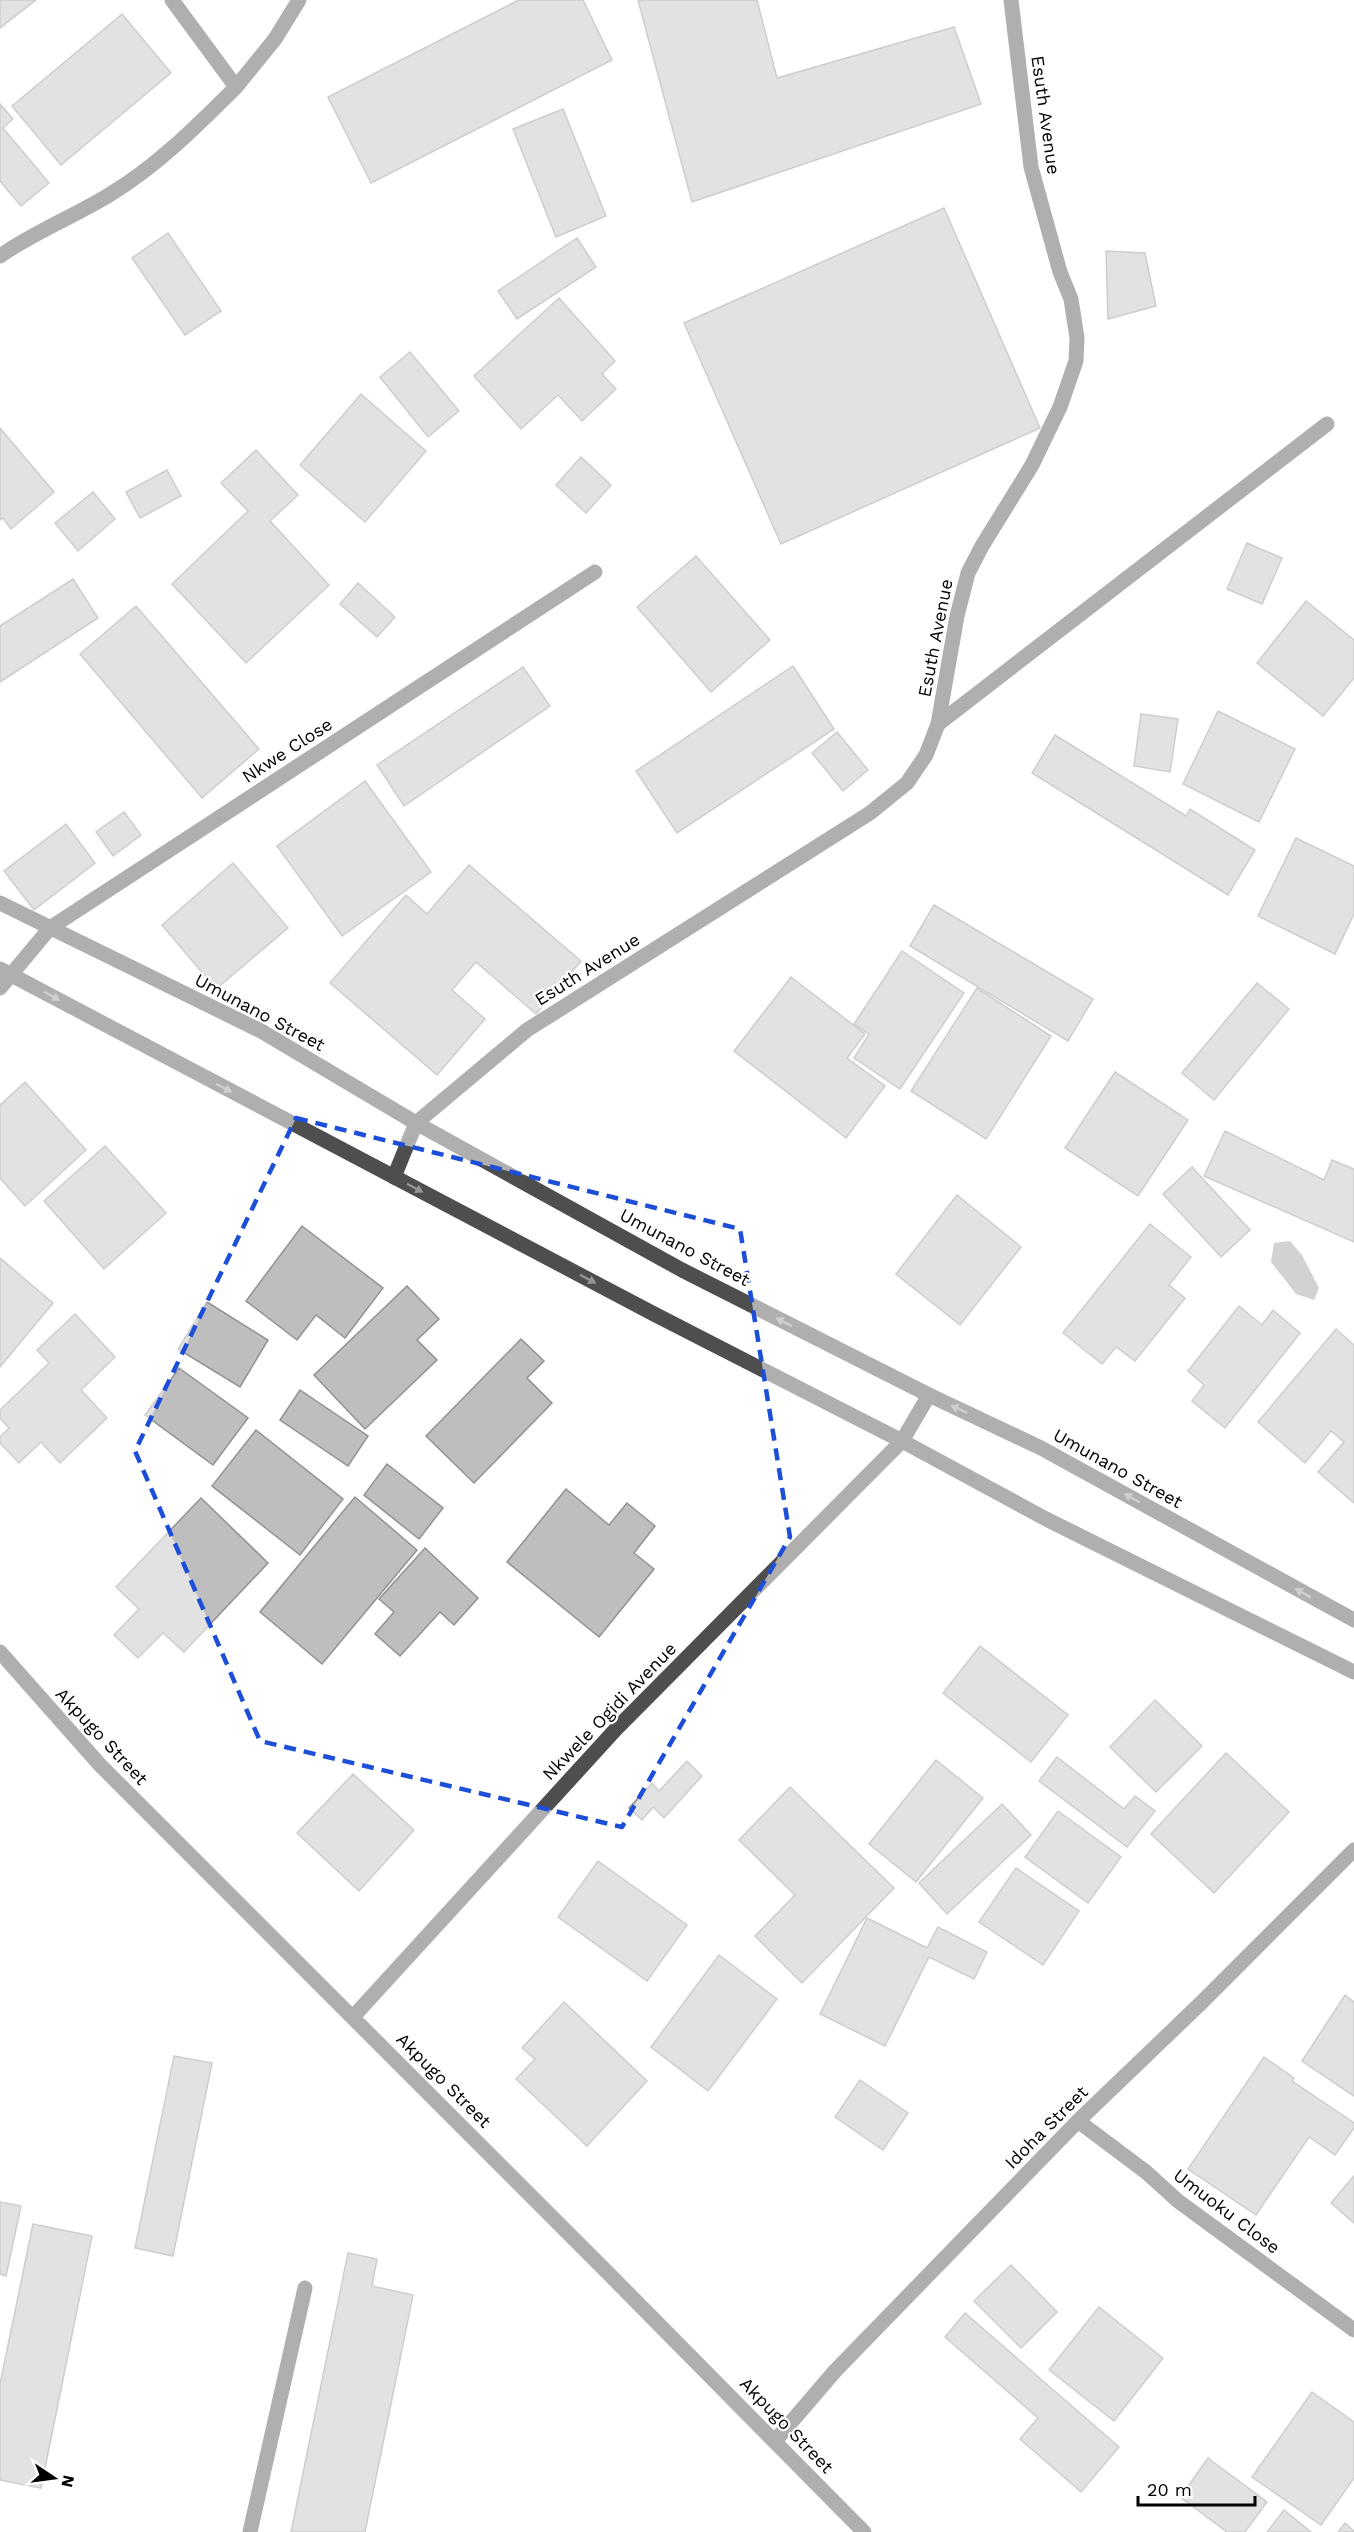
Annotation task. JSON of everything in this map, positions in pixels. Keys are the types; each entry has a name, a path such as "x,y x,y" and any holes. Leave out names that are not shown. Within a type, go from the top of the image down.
{"street":[{"path":"172,0 236,87"},
{"path":"0,256 24,239 109,195 176,146 236,87 275,39 299,0"},
{"name":"Esuth Avenue","path":"416,1123 527,1030 870,813 907,783 926,755 938,724 957,616 968,573 1032,465 1060,407 1076,361 1077,338 1071,299 1060,272 1031,167 1011,0"},
{"path":"938,724 1327,424"},
{"name":"Nkwe Close","path":"0,988 5,972 50,928 595,572"},
{"name":"Umunano Street","path":"0,903 261,1031 416,1123 682,1270 929,1395 1041,1448 1354,1620"},
{"path":"5,972 902,1441 1046,1519 1354,1672"},
{"path":"394,1177 416,1123"},
{"name":"Nkwele Ogidi Avenue","path":"353,2017 616,1729 902,1441 929,1395"},
{"name":"Akpugo Street","path":"0,1652 100,1765 864,2532"},
{"name":"Idoha Street","path":"775,2441 835,2371 1078,2121 1202,2002 1354,1850"},
{"name":"Umuoku Close","path":"1078,2121 1146,2172 1178,2201 1354,2330"},
{"path":"250,2532 305,2288"}],"highlighted area":[{"path":"296,1118 740,1229 790,1537 622,1827 260,1741 135,1451"}],"shaded area":[{"path":"1290,1241 1302,1255 1319,1288 1314,1300 1296,1294 1271,1262 1274,1243"}],"building":[{"path":"0,0 36,0 0,28"},
{"path":"519,0 583,0 612,60 371,183 328,97"},
{"path":"638,0 757,0 777,78 954,27 981,104 692,202"},
{"path":"122,14 171,73 61,165 12,106"},
{"path":"0,104 13,119 3,128 49,183 21,206 0,181"},
{"path":"563,109 606,216 556,237 513,129"},
{"path":"944,208 1040,428 781,544 684,323"},
{"path":"168,233 221,311 185,335 132,258"},
{"path":"577,238 596,267 517,319 498,291"},
{"path":"1106,251 1145,253 1156,306 1108,319"},
{"path":"559,298 615,361 602,374 616,389 582,421 558,395 521,429 474,376"},
{"path":"410,352 459,411 428,437 380,377"},
{"path":"361,394 426,451 365,522 300,465"},
{"path":"0,428 54,492 11,529 3,518 0,520"},
{"path":"256,450 298,495 270,521 329,585 246,663 172,584 248,511 221,483"},
{"path":"581,457 611,485 586,513 556,485"},
{"path":"167,470 181,496 140,518 126,492"},
{"path":"93,492 115,519 78,551 55,523"},
{"path":"1247,543 1282,558 1262,604 1227,589"},
{"path":"696,556 770,640 711,692 637,607"},
{"path":"73,579 98,618 0,682 0,626"},
{"path":"358,583 395,617 377,637 340,604"},
{"path":"1306,601 1354,640 1354,678 1323,716 1257,663"},
{"path":"136,606 259,749 202,798 80,654"},
{"path":"793,666 834,729 677,833 636,771"},
{"path":"523,667 550,706 404,806 377,765"},
{"path":"1218,711 1295,749 1259,822 1183,784"},
{"path":"1141,714 1178,719 1170,772 1134,766"},
{"path":"837,732 868,770 843,791 812,753"},
{"path":"1055,735 1186,816 1190,809 1255,850 1228,895 1032,773"},
{"path":"365,781 431,872 342,936 277,846"},
{"path":"124,812 141,835 113,856 96,832"},
{"path":"66,824 95,863 34,910 4,871"},
{"path":"1296,838 1354,866 1354,914 1335,954 1258,916"},
{"path":"233,863 288,928 216,989 162,925"},
{"path":"469,865 581,961 536,1014 476,962 452,990 485,1019 437,1075 330,983 406,895 427,914"},
{"path":"934,905 1093,999 1068,1041 910,946"},
{"path":"902,951 964,993 900,1089 854,1058 869,1034 854,1024"},
{"path":"791,977 865,1034 847,1058 885,1086 846,1138 734,1051"},
{"path":"1257,983 1289,1009 1214,1100 1182,1073"},
{"path":"977,988 1051,1036 986,1139 911,1091"},
{"path":"1115,1072 1188,1120 1138,1196 1065,1148"},
{"path":"25,1082 86,1150 25,1206 0,1178 0,1105"},
{"path":"1225,1131 1324,1180 1332,1160 1354,1169 1354,1242 1204,1176"},
{"path":"105,1146 166,1213 104,1269 44,1201"},
{"path":"1192,1167 1250,1230 1221,1257 1163,1194"},
{"path":"957,1195 1021,1247 960,1325 896,1274"},
{"path":"1150,1224 1191,1257 1169,1285 1185,1298 1135,1361 1116,1347 1102,1364 1063,1333"},
{"path":"302,1226 383,1288 345,1338 316,1315 297,1340 246,1301"},
{"path":"0,1258 53,1303 0,1367"},
{"path":"407,1286 439,1319 417,1340 437,1360 365,1429 314,1375"},
{"path":"207,1302 268,1340 240,1387 178,1349"},
{"path":"1239,1306 1262,1325 1273,1310 1300,1333 1225,1428 1192,1401 1204,1385 1188,1371"},
{"path":"75,1314 115,1357 81,1390 107,1418 60,1463 41,1442 19,1463 0,1443 0,1437 9,1428 0,1418 0,1410 49,1363 37,1350"},
{"path":"1336,1329 1354,1345 1354,1503 1318,1472 1344,1442 1331,1431 1305,1463 1258,1422"},
{"path":"521,1339 544,1361 527,1378 552,1403 474,1483 426,1436"},
{"path":"179,1368 248,1418 213,1465 145,1415"},
{"path":"300,1390 368,1436 348,1466 280,1420"},
{"path":"256,1430 343,1499 300,1555 212,1486"},
{"path":"387,1464 443,1508 419,1539 364,1495"},
{"path":"566,1489 609,1525 627,1503 655,1526 634,1553 654,1569 599,1637 507,1562"},
{"path":"355,1497 417,1550 322,1664 260,1612"},
{"path":"201,1498 268,1563 184,1652 163,1633 138,1658 114,1635 139,1609 116,1587"},
{"path":"425,1548 478,1598 454,1625 440,1612 400,1656 375,1634 394,1612 379,1599"},
{"path":"980,1646 1068,1715 1031,1762 943,1693"},
{"path":"1155,1700 1202,1746 1156,1792 1110,1747"},
{"path":"1226,1753 1289,1812 1214,1893 1151,1834"},
{"path":"1057,1757 1124,1809 1135,1796 1155,1811 1127,1847 1039,1781"},
{"path":"936,1760 983,1798 916,1882 869,1844"},
{"path":"687,1761 702,1776 664,1818 653,1807 642,1820 629,1808 652,1783 659,1791"},
{"path":"353,1774 414,1830 359,1891 297,1833"},
{"path":"790,1787 894,1888 802,1983 755,1936 795,1895 739,1840"},
{"path":"1002,1804 1031,1835 947,1914 919,1883"},
{"path":"1058,1811 1121,1857 1088,1903 1025,1857"},
{"path":"598,1861 687,1925 647,1981 558,1917"},
{"path":"1016,1868 1079,1911 1043,1965 979,1922"},
{"path":"867,1918 927,1948 938,1927 987,1952 974,1979 929,1957 885,2046 820,2014"},
{"path":"719,1955 777,1999 708,2091 651,2047"},
{"path":"1345,1995 1354,2002 1354,2096 1302,2061"},
{"path":"564,2002 647,2081 587,2146 516,2079 535,2059 522,2048"},
{"path":"174,2056 212,2063 173,2256 135,2248"},
{"path":"1264,2057 1294,2078 1292,2081 1354,2123 1354,2128 1335,2155 1309,2137 1256,2215 1188,2169"},
{"path":"860,2080 908,2113 883,2150 835,2117"},
{"path":"1354,2176 1354,2223 1331,2203"},
{"path":"0,2202 21,2206 6,2276 0,2274"},
{"path":"33,2224 92,2236 41,2488 0,2480 0,2384"},
{"path":"348,2253 377,2259 372,2286 413,2295 365,2532 291,2532"},
{"path":"1011,2265 1057,2312 1021,2348 974,2301"},
{"path":"1099,2307 1163,2358 1114,2421 1049,2370"},
{"path":"965,2313 1119,2447 1081,2492 1020,2439 1038,2418 945,2337"},
{"path":"1312,2392 1354,2422 1354,2478 1321,2525 1252,2477"},
{"path":"1208,2458 1267,2502 1245,2532 1227,2532 1180,2497"},
{"path":"1284,2510 1311,2532 1267,2532"},
{"path":"1345,2523 1354,2531 1354,2532 1338,2532"}]}
